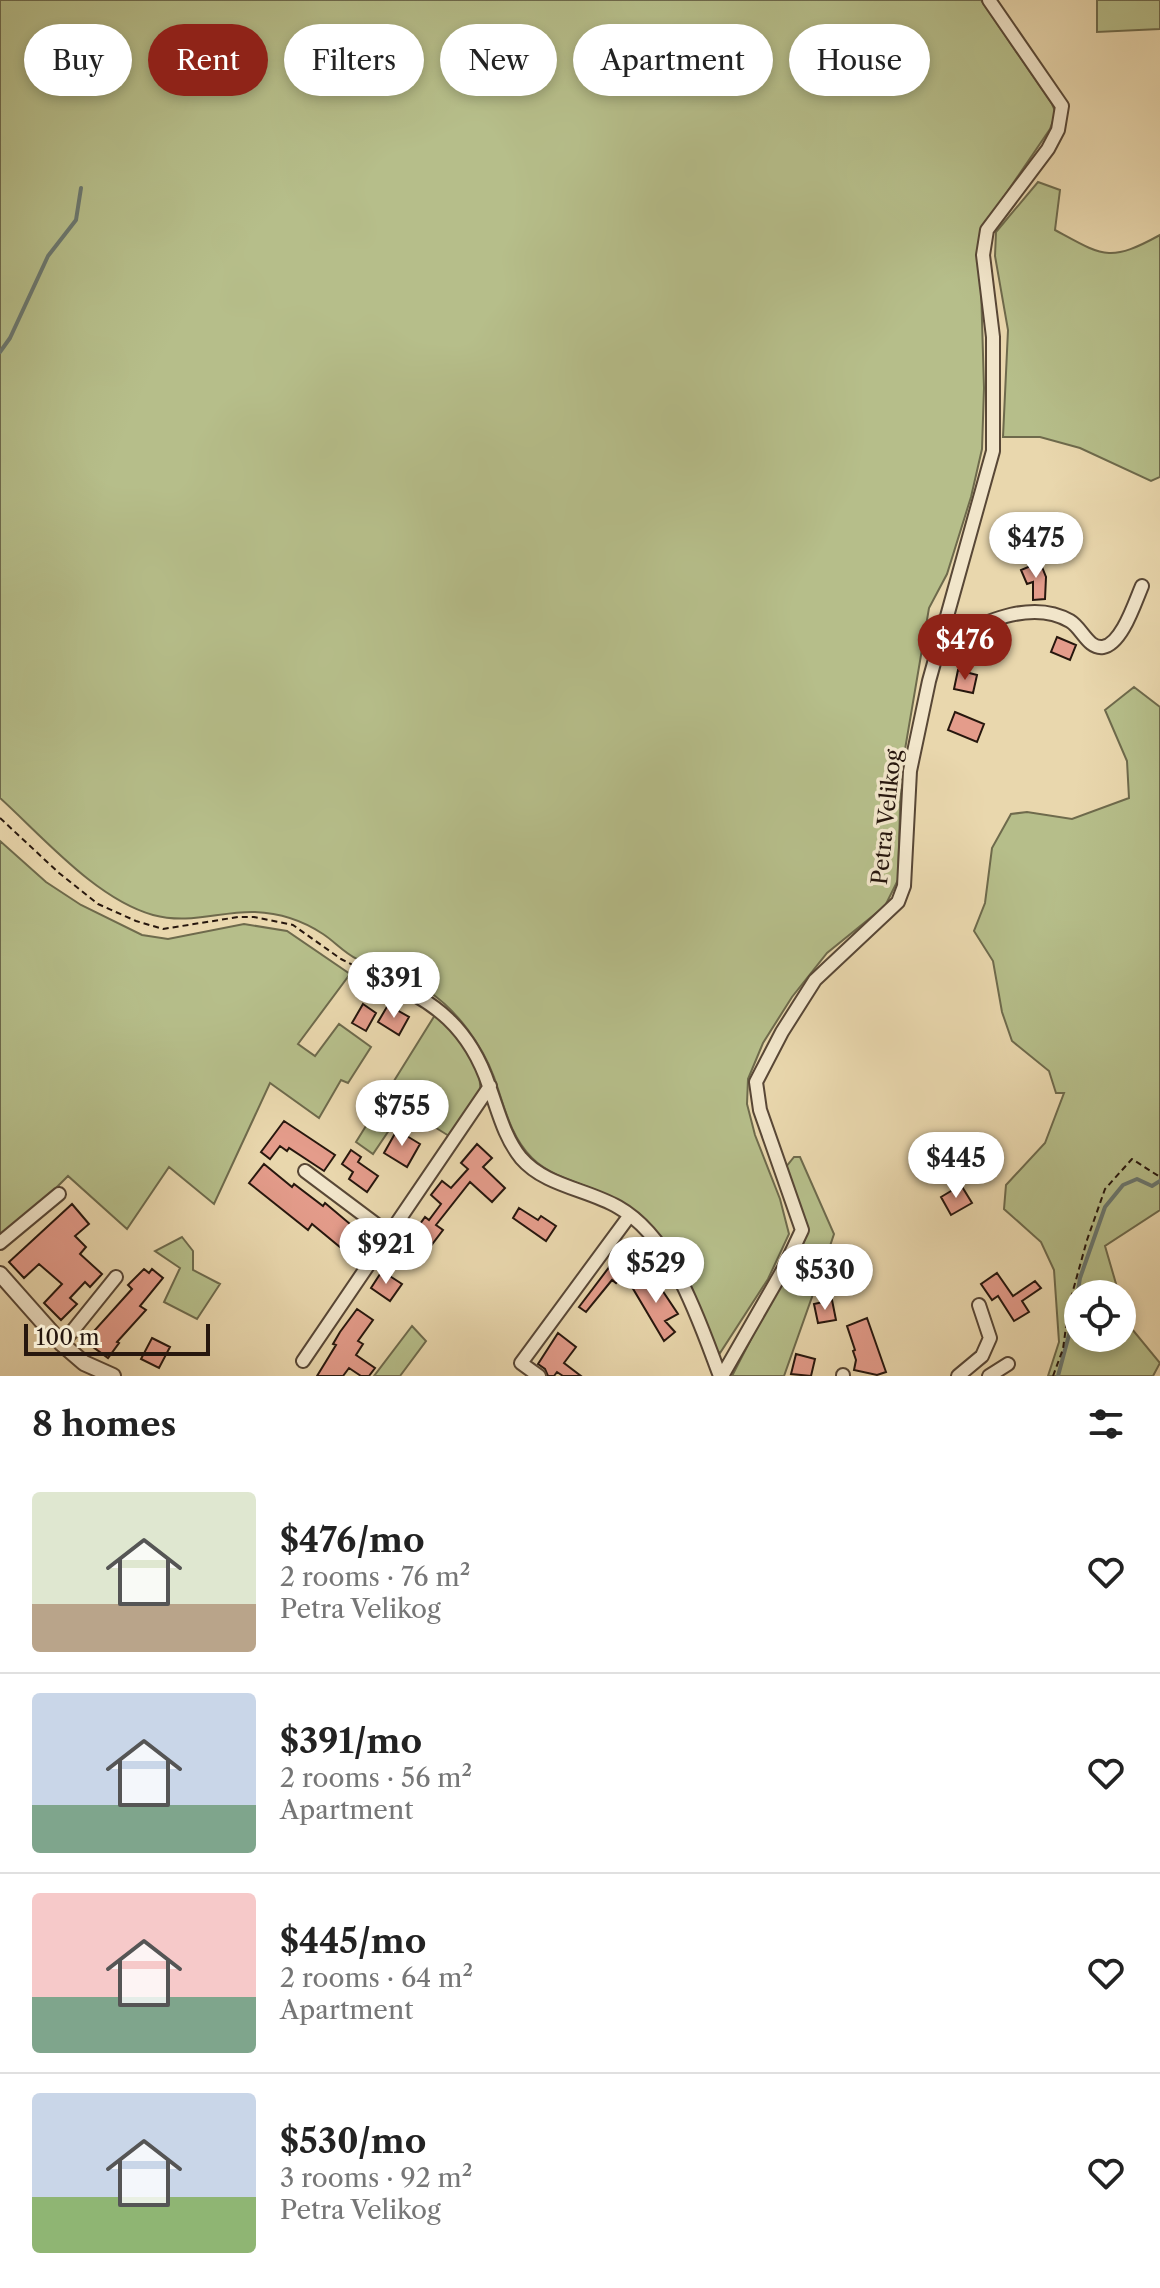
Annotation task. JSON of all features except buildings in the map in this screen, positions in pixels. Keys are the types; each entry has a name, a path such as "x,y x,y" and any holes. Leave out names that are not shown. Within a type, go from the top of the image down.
{"street":[{"name":"Petra Velikog","path":"721,1376 784,1268 802,1230 760,1110 756,1082 782,1032 815,980 898,902 904,886 910,771 940,643 993,451 993,337 983,255 987,230 1048,149 1058,130 1062,106 989,0"},
{"path":"940,643 985,623 1038,611 1072,622 1091,644 1102,647 1110,645 1119,637 1142,586"},
{"name":"Petra Velikog","path":"381,979 419,996 445,1016 472,1049 490,1086 511,1144 532,1168 603,1200 630,1215 646,1231 684,1285 721,1376"},
{"path":"303,1361 490,1086"},
{"path":"305,1171 389,1234"},
{"path":"0,1243 59,1194"},
{"path":"539,1376 521,1363 630,1215"},
{"path":"0,1274 62,1344 84,1363 113,1376"},
{"path":"62,1344 116,1277"},
{"path":"958,1376 977,1362 990,1338 979,1305"},
{"path":"989,1376 1008,1364"}],"path":[{"path":"0,818 59,873 98,904 136,921 163,929 238,917 293,925 341,959 381,979"},
{"path":"1053,1376 1063,1349 1069,1305 1087,1240 1105,1189 1132,1159 1160,1177"}],"green space":[{"path":"0,0 981,0 1056,113 1050,129 999,204 980,253 984,388 982,449 947,574 929,608 901,773 898,880 885,906 827,953 792,997 763,1043 748,1079 747,1104 755,1135 780,1199 789,1234 768,1279 720,1353 714,1349 689,1283 666,1244 651,1226 613,1198 540,1165 524,1149 513,1130 483,1053 467,1029 439,999 411,982 352,956 315,929 290,918 255,912 180,919 153,915 132,907 71,865 0,798"},
{"path":"1097,0 1160,0 1160,29 1097,32"},
{"path":"1038,182 1060,190 1055,230 1084,246 1117,253 1160,235 1160,477 1151,481 1080,448 1040,437 1003,437 1008,330 995,256 996,232"},
{"path":"1134,687 1160,707 1160,1210 1105,1246 1115,1280 1064,1280 1064,1352 1136,1352 1136,1334 1160,1363 1153,1376 1048,1376 1059,1342 1054,1270 1041,1242 1004,1209 1006,1185 1045,1143 1064,1093 1056,1093 1049,1071 1012,1041 1002,1012 993,961 974,931 985,903 992,848 1011,814 1027,812 1072,819 1129,798 1127,761 1105,710"},
{"path":"0,841 46,882 81,905 142,935 168,939 244,924 287,931 350,974 298,1044 315,1056 339,1024 371,1047 348,1083 341,1080 319,1118 270,1083 214,1204 169,1167 127,1229 68,1176 36,1208 0,1236"},
{"path":"435,1015 466,1048 477,1069 480,1091 449,1136 404,1108 373,1154 356,1142"},
{"path":"794,1157 800,1157 834,1234 784,1376 732,1376 807,1231 786,1167"},
{"path":"182,1237 193,1251 193,1270 220,1284 197,1319 164,1302 180,1268 155,1251"},
{"path":"412,1326 426,1341 400,1376 374,1376"}],"waterway":[{"path":"0,352 10,338 48,256 76,220 81,188"},
{"path":"1058,1376 1074,1316 1080,1278 1105,1207 1123,1185 1137,1179 1152,1186 1160,1181"}]}
